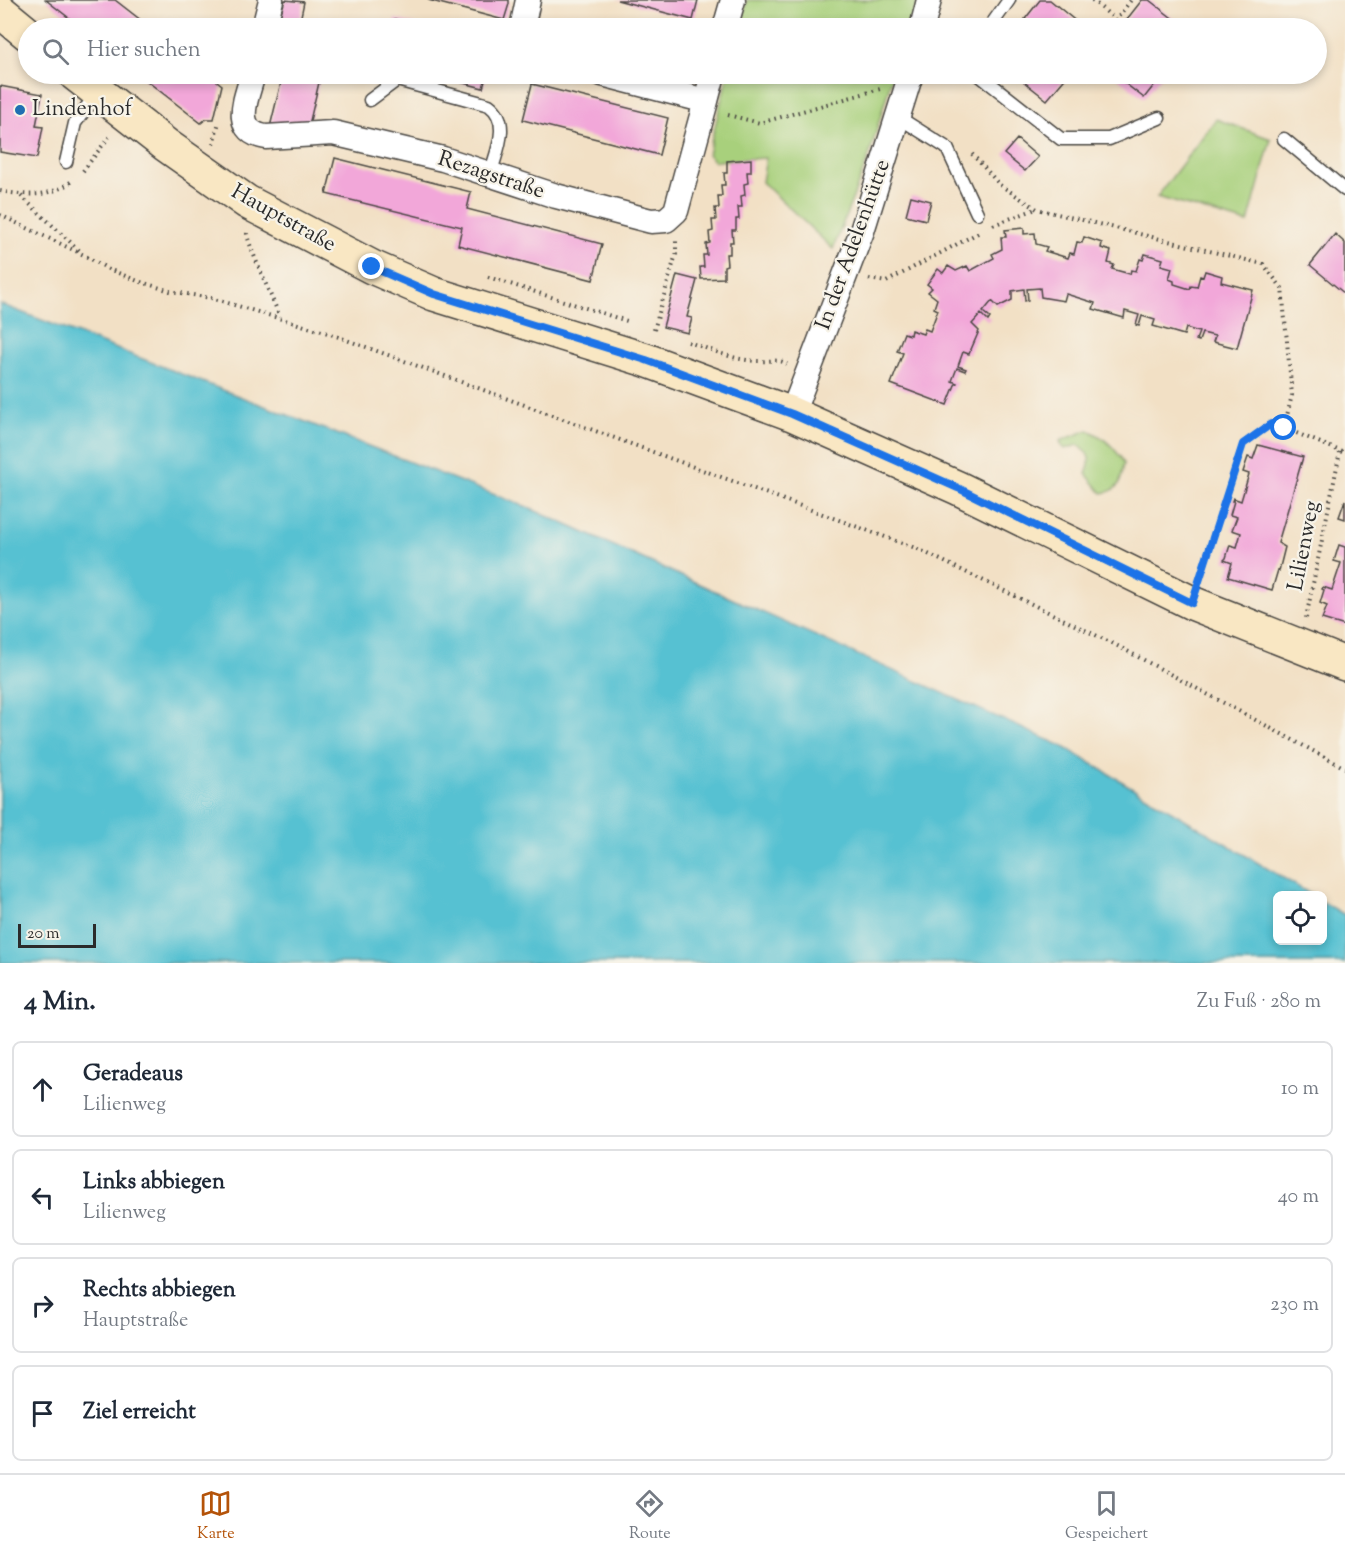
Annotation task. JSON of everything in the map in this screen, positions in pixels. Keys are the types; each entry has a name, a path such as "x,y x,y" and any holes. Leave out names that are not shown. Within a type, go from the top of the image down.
{"main road":[{"path":"0,11 18,26"},
{"name":"Hauptstraße","path":"88,84 166,145 247,202 372,267 434,294 646,360 792,414 958,488 1192,603 1345,663"}],"street":[{"path":"266,18 271,0"},
{"path":"523,18 528,0"},
{"path":"728,18 733,0"},
{"path":"924,18 929,0"},
{"name":"Rezagstraße","path":"250,84 243,112 246,127 257,136 333,133 443,159 556,196 651,221 666,220 676,211"},
{"path":"635,84 705,105"},
{"path":"676,211 710,84"},
{"name":"In der Adelenhütte","path":"792,414 862,231 908,84"}],"lane":[{"path":"996,18 1009,0"},
{"path":"66,162 87,84"},
{"path":"370,100 392,84"},
{"path":"412,84 489,105 500,116 501,133 490,175"},
{"path":"991,84 1061,139 1109,139 1159,118"},
{"path":"898,117 947,148 977,213"},
{"path":"1284,139 1345,190"}],"path":[{"path":"1092,0 1114,18"},
{"path":"1118,18 1131,0"},
{"path":"705,105 760,123 903,84"},
{"path":"947,148 959,140 1000,185 1037,209 1263,264 1282,288 1292,395 1284,428"},
{"path":"0,191 20,195 84,255"},
{"path":"990,226 1037,209"},
{"path":"654,330 676,254 676,211"},
{"path":"0,215 108,269 138,281 170,291 211,298 280,317 375,349 918,549 1114,644 1345,768"},
{"path":"248,226 246,238 280,317"},
{"path":"845,273 885,282 979,232"},
{"path":"1192,603 1243,444 1271,424 1343,452"},
{"name":"Lilienweg","path":"1298,646 1312,597 1343,452"}],"green space":[{"path":"747,0 918,0 914,18 742,18"},
{"path":"726,84 890,84 869,156 833,249 762,182 766,158 714,161 708,154"},
{"path":"1216,119 1271,139 1248,223 1157,197"},
{"path":"1088,430 1109,444 1124,463 1119,484 1108,492 1102,493 1086,474 1089,458 1085,451 1078,445 1065,449 1061,445 1060,441"}],"water":[{"path":"0,304 529,508 1064,747 1305,891 1273,891 1273,945 1327,945 1327,904 1345,915 1345,963 0,963"}],"building":[{"path":"46,0 115,0 138,18 69,18"},
{"path":"285,0 304,2 301,18 280,16"},
{"path":"428,0 509,0 505,18 496,18"},
{"path":"617,0 698,0 694,18 685,18"},
{"path":"1040,0 1050,0 1072,18 1026,18"},
{"path":"1142,0 1149,0 1172,18 1128,18"},
{"path":"151,84 221,84 214,119 206,119 201,123"},
{"path":"281,84 319,84 309,125 270,127"},
{"path":"468,84 484,84 483,88"},
{"path":"532,84 668,118 659,155 523,120"},
{"path":"1027,84 1061,84 1047,100"},
{"path":"1126,84 1155,84 1144,98"},
{"name":"Lindenhof","path":"0,86 42,94 36,126 43,127 37,158 0,152"},
{"path":"1017,139 1038,157 1025,171 1004,154"},
{"path":"335,158 471,192 467,209 602,244 593,280 458,245 462,227 326,194"},
{"path":"751,159 751,172 747,172 748,183 744,184 745,195 741,196 742,207 738,207 739,219 736,219 736,230 732,230 733,242 730,242 730,254 726,254 727,265 724,266 724,278 701,279 700,267 704,267 703,255 707,255 706,244 710,243 709,232 713,231 712,220 716,220 715,208 719,208 718,196 722,196 721,185 725,185 724,173 727,173 727,161"},
{"path":"911,196 931,201 926,220 906,215"},
{"path":"1024,228 1024,234 1035,233 1036,244 1047,247 1045,251 1068,258 1070,253 1074,254 1077,242 1082,243 1084,237 1102,243 1101,248 1111,251 1108,263 1114,265 1112,269 1130,274 1131,270 1136,271 1140,259 1143,260 1145,254 1163,259 1161,265 1172,268 1169,279 1174,281 1174,284 1190,289 1191,286 1197,287 1200,276 1203,277 1205,271 1222,276 1221,282 1253,290 1237,348 1213,342 1215,336 1202,333 1199,341 1196,340 1199,332 1186,328 1184,335 1153,326 1155,320 1142,316 1139,326 1136,325 1139,315 1125,311 1124,318 1093,309 1095,303 1066,294 1064,301 1041,297 1040,288 1027,289 1028,300 1025,301 1024,289 1012,291 1012,300 998,307 992,301 983,312 990,318 988,321 981,314 972,324 979,331 969,354 963,352 958,366 966,369 965,371 957,368 952,381 957,383 947,405 891,384 903,353 897,351 904,333 910,335 911,330 923,334 925,329 930,331 938,310 934,308 937,299 928,292 932,288 927,284 938,269 943,273 948,266 956,271 967,266 970,271 994,258 992,254 1002,249 1001,237 1006,237 1005,230"},
{"path":"1335,234 1345,243 1345,294 1310,265"},
{"path":"677,275 697,280 687,317 692,318 688,333 663,327"},
{"path":"1258,445 1303,457 1278,543 1285,547 1272,590 1228,577 1232,563 1224,560 1230,545 1237,547 1241,533 1232,530 1237,517 1230,515 1234,501 1232,501 1233,498 1241,501 1249,474 1243,472 1248,457 1253,459"},
{"path":"1345,500 1345,519 1339,517"},
{"path":"1339,545 1345,547 1345,626 1322,619 1327,606 1320,603 1323,587 1332,590 1341,563 1334,561"}],"place":[{"name":"Lindenhof","path":"20,110"}],"route":[{"path":"372,267 434,294 646,360 792,414 958,488 1192,603 1243,444 1271,424 1284,428"}]}
